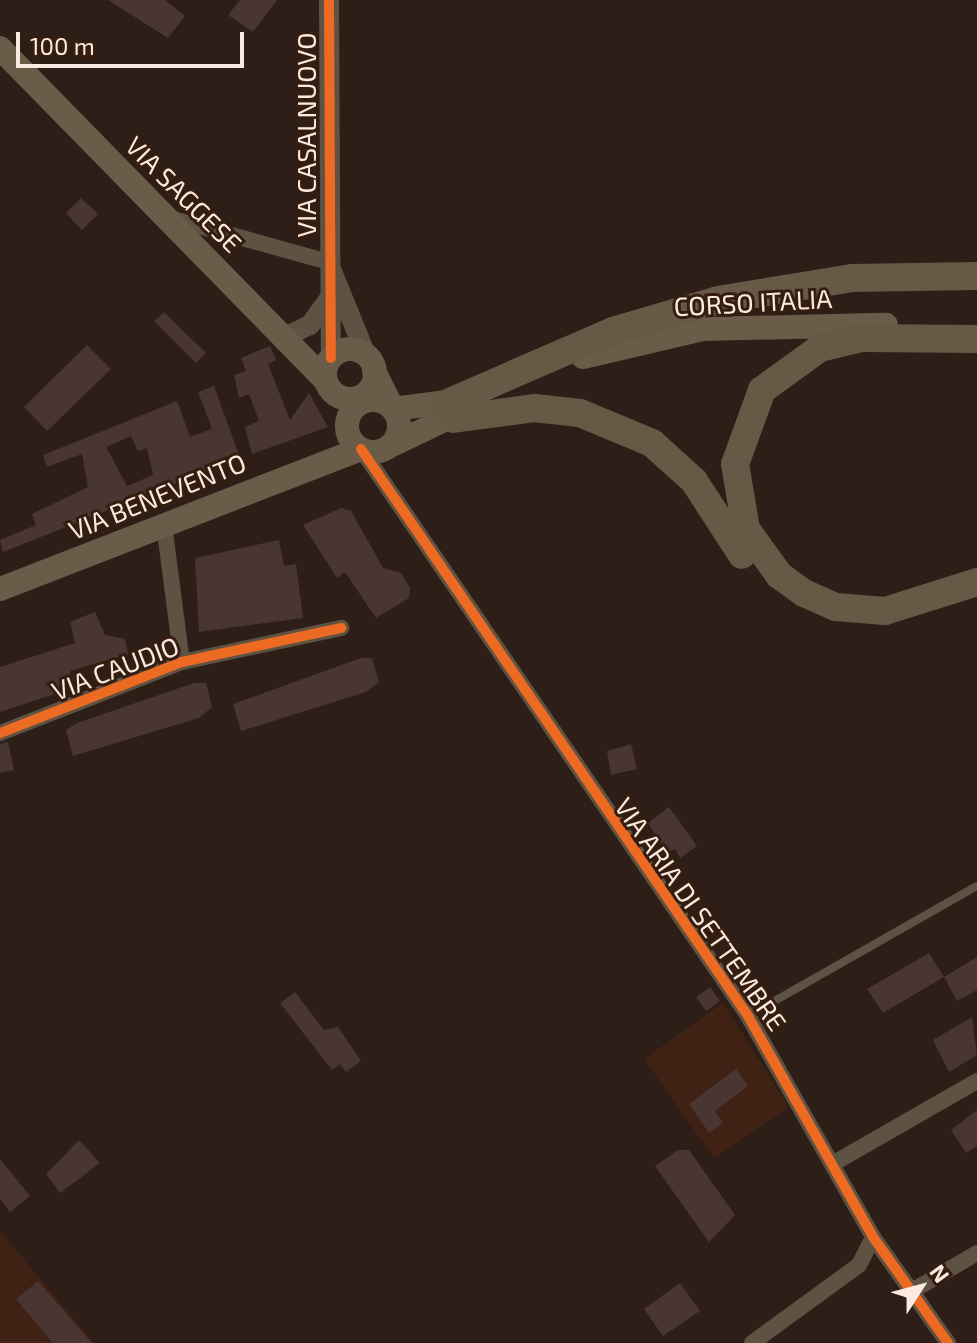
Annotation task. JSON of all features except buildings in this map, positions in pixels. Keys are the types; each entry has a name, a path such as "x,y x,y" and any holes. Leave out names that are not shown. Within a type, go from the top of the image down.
{"highway":[{"path":"449,411 613,331 718,300 852,278 977,276"},
{"path":"977,339 862,338 820,348 762,390 735,464 746,529 779,575 804,593 836,607 885,611 977,582"},
{"path":"449,411 534,408 580,413 652,443 694,481 770,588 843,624 887,626 977,598"}],"main road":[{"name":"VIA SAGGESE","path":"0,48 285,337 329,376"},
{"name":"CORSO ITALIA","path":"449,411 612,346 703,329 977,328"},
{"path":"329,376 353,350 371,364 393,409 398,431 370,444"},
{"path":"329,376 356,399 372,385 371,364"},
{"path":"329,376 370,444"},
{"name":"VIA BENEVENTO","path":"0,589 335,455 370,444 352,411 365,401 393,409"},
{"path":"393,409 449,411"},
{"path":"370,444 449,411"}],"street":[{"name":"VIA CASALNUOVO","path":"329,0 329,376"},
{"path":"168,218 330,266 371,364"},
{"path":"285,337 310,325 328,300"},
{"name":"VIA ARIA DI SETTEMBRE","path":"370,444 378,478 748,1016 834,1163 873,1237 948,1343"},
{"name":"VIA CAUDIO","path":"164,524 182,662"},
{"name":"VIA CAUDIO","path":"0,733 182,662 341,628"},
{"path":"834,1163 977,1081"},
{"path":"752,1343 859,1265 873,1237"},
{"path":"912,1291 977,1253"}],"lane":[{"path":"748,1016 977,886"}],"shaded area":[{"path":"723,1003 789,1107 714,1158 644,1059"},
{"path":"0,1231 94,1343 0,1343"}],"cycle path":[{"path":"329,0 331,358"},
{"path":"361,449 748,1016 873,1237 948,1343"},
{"path":"0,733 182,662 341,628"}]}
